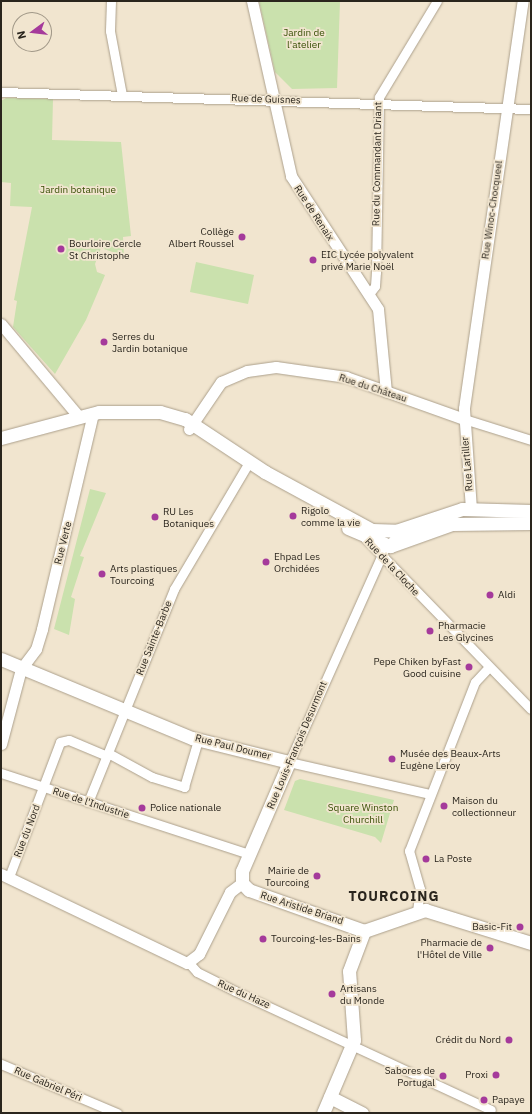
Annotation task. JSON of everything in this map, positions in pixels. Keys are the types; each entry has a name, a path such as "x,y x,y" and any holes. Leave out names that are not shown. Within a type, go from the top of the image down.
{"main road":[{"name":"Rue de la Cloche","path":"93,413 147,411 191,427 247,465 384,550"},
{"path":"1,438 93,413"},
{"name":"Rue de la Cloche","path":"247,465 358,524 377,531 407,527"},
{"path":"407,527 436,515 471,515 531,511"},
{"path":"384,550 471,515 531,523"},
{"name":"Rue Paul Doumer","path":"1,659 21,669 125,712 198,740 289,762"},
{"name":"Rue Louis-François Desurmont","path":"242,883 242,871 289,762"},
{"name":"Rue Aristide Briand","path":"242,883 249,890 364,932"},
{"path":"323,1113 352,1047 355,1031 349,971 364,932 417,911 436,912 531,943"},
{"path":"330,1097 362,1113"}],"street":[{"path":"111,1 110,31 122,95"},
{"name":"Rue de Renaix","path":"252,1 294,182 369,294 381,321 386,392"},
{"name":"Rue du Commandant Driant","path":"369,294 375,286 376,272 377,103 382,89 437,1"},
{"name":"Rue Winoc-Chocqueel","path":"464,419 523,1"},
{"name":"Rue de Guisnes","path":"1,92 275,99 531,109"},
{"path":"1,324 79,417"},
{"name":"Rue du Château","path":"191,427 221,382 256,369 300,368 346,377 464,419 531,440"},
{"name":"Rue Verte","path":"1,744 21,669 38,644 93,413"},
{"name":"Rue Lartiller","path":"464,419 471,515"},
{"name":"Rue Sainte-Barbe","path":"88,802 176,584 247,465"},
{"name":"Rue Louis-François Desurmont","path":"289,762 384,550 407,527"},
{"name":"Rue de la Cloche","path":"384,550 488,668 531,709"},
{"path":"417,911 420,889 408,851 475,682 488,668"},
{"name":"Rue du Nord","path":"5,876 64,739 108,754"},
{"path":"108,754 152,777 184,787 198,740"},
{"name":"Rue Paul Doumer","path":"289,762 430,794"},
{"name":"Rue de l'Industrie","path":"1,773 249,854"},
{"name":"Rue du Haze","path":"5,876 189,963 200,973 352,1047 491,1110"},
{"path":"189,963 199,954 228,895 242,883"},
{"name":"Rue Gabriel Péri","path":"1,1064 117,1113"}],"green space":[{"name":"Jardin de l'atelier","path":"259,1 340,1 337,88 292,89 275,72"},
{"name":"Jardin botanique","path":"6,98 53,99 52,140 121,142 131,236 123,237 124,256 101,248 95,264 97,272 105,275 86,320 55,374 13,327 17,301 14,300 32,207 10,206 11,183 1,182 1,101"},
{"path":"196,262 254,275 248,304 190,292"},
{"path":"90,489 106,493 80,556 84,557 71,597 75,599 69,635 54,629"},
{"name":"Square Winston Churchill","path":"300,779 394,800 381,843 375,837 284,810 295,781"}],"place":[{"name":"Collège Albert Roussel","path":"242,237"},
{"name":"Bourloire Cercle St Christophe","path":"61,249"},
{"name":"EIC Lycée polyvalent privé Marie Noël","path":"313,260"},
{"name":"Serres du Jardin botanique","path":"104,342"},
{"name":"Rigolo comme la vie","path":"293,516"},
{"name":"RU Les Botaniques","path":"155,517"},
{"name":"Ehpad Les Orchidées","path":"266,562"},
{"name":"Arts plastiques Tourcoing","path":"102,574"},
{"name":"Aldi","path":"490,595"},
{"name":"Pharmacie Les Glycines","path":"430,631"},
{"name":"Pepe Chiken byFast Good cuisine","path":"469,667"},
{"name":"Musée des Beaux-Arts Eugène Leroy","path":"392,759"},
{"name":"Maison du collectionneur","path":"444,806"},
{"name":"Police nationale","path":"142,808"},
{"name":"La Poste","path":"426,859"},
{"name":"Mairie de Tourcoing","path":"317,876"},
{"name":"Basic-Fit","path":"520,927"},
{"name":"Tourcoing-les-Bains","path":"263,939"},
{"name":"Pharmacie de l'Hôtel de Ville","path":"490,948"},
{"name":"Artisans du Monde","path":"332,994"},
{"name":"Crédit du Nord","path":"509,1040"},
{"name":"Proxi","path":"496,1075"},
{"name":"Sabores de Portugal","path":"443,1076"},
{"name":"Papaye","path":"484,1100"}],"district":[{"name":"TOURCOING","path":"394,896"}]}
